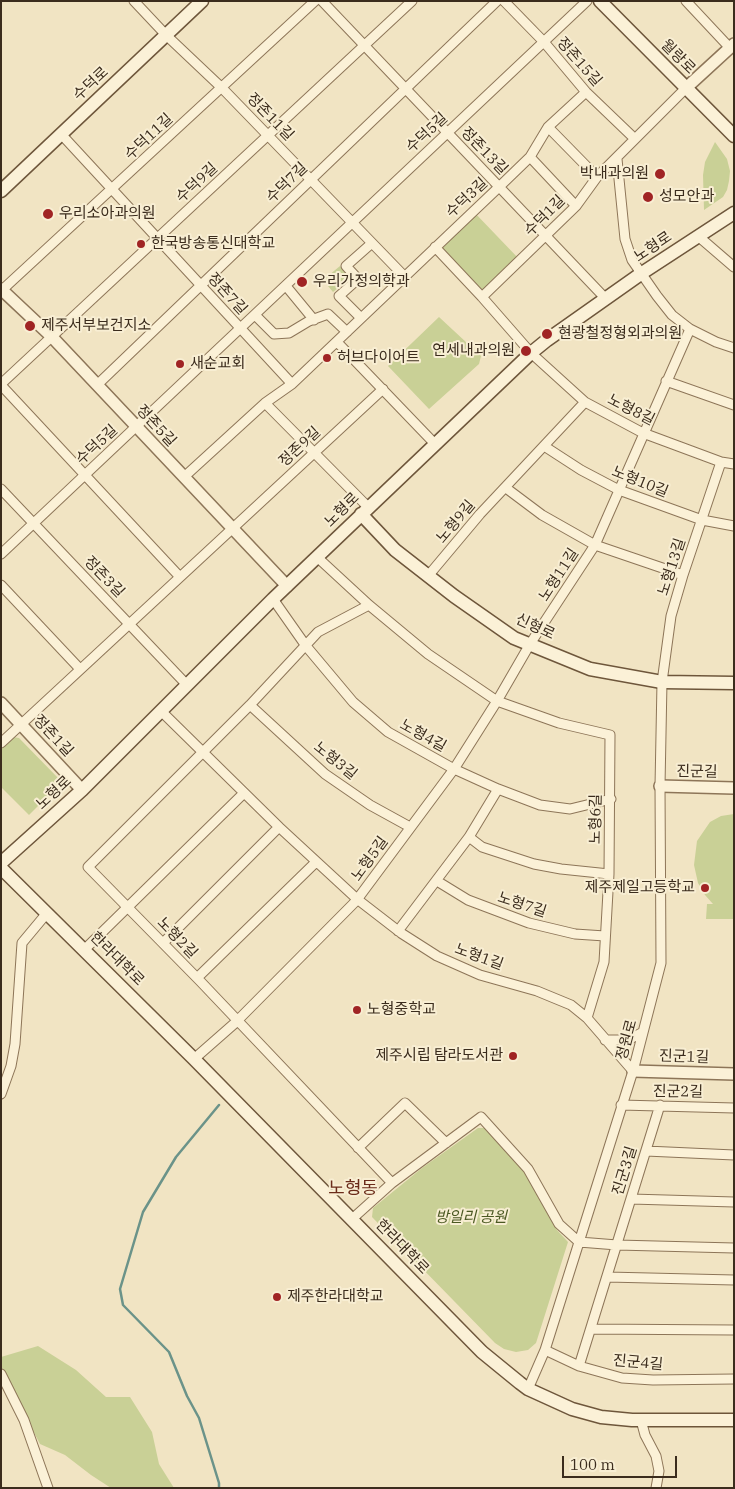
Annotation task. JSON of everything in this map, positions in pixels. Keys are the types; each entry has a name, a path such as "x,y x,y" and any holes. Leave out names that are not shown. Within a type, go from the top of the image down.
{"main road":[{"name":"수덕로","path":"1,191 202,1"},
{"name":"월랑로","path":"600,1 733,136"},
{"path":"720,221 734,206"},
{"name":"노형로","path":"1,863 82,790 273,599 531,353 642,273 734,213"},
{"name":"신형로","path":"365,510 395,550 454,596 514,638 590,669 662,682 734,683"},
{"name":"한라대학로","path":"1,868 85,949 482,1352 528,1389 572,1410 601,1417 641,1420 734,1420"}],"street":[{"name":"정존11길","path":"134,1 166,35 222,88 404,276"},
{"name":"수덕11길","path":"2,290 315,1"},
{"name":"정존13길","path":"322,1 606,298"},
{"name":"수덕9길","path":"1,384 412,1"},
{"name":"수덕7길","path":"97,384 497,1"},
{"name":"정존15길","path":"504,1 544,42 586,92 635,139"},
{"name":"수덕5길","path":"1,554 587,1"},
{"path":"686,1 732,46 686,88"},
{"name":"수덕1길","path":"482,297 576,206 597,177 686,88"},
{"name":"수덕3길","path":"184,477 265,403 292,384 499,187 530,157 548,126 586,92"},
{"path":"548,126 597,177"},
{"name":"정존7길","path":"61,134 292,384"},
{"path":"530,157 576,206"},
{"path":"617,159 626,239 632,260 672,315 690,329 716,342 734,348"},
{"path":"698,236 734,268"},
{"path":"360,318 338,296 358,279 346,266 372,243"},
{"path":"435,247 531,353"},
{"path":"286,286 314,320"},
{"name":"정존5길","path":"2,290 52,337 287,586"},
{"path":"255,314 274,334 289,333 328,314 347,332"},
{"name":"노형11길","path":"530,644 595,545 690,329"},
{"path":"337,342 435,444"},
{"name":"노형8길","path":"531,353 585,402 643,433 721,462 734,464"},
{"path":"666,381 734,406"},
{"path":"1,384 180,577"},
{"name":"정존9길","path":"1,743 383,388"},
{"name":"노형9길","path":"428,576 480,514 585,402"},
{"path":"265,403 314,453 365,510"},
{"name":"노형10길","path":"544,446 580,470 619,490 702,520 734,526"},
{"name":"노형13길","path":"662,682 671,616 721,462"},
{"path":"506,488 542,515 595,545"},
{"name":"정존3길","path":"1,489 187,685"},
{"name":"노형11길","path":"595,545 683,576"},
{"path":"317,557 369,605 428,654 497,701"},
{"path":"1,585 80,670"},
{"name":"노형4길","path":"273,599 306,646 353,702 388,732 454,769 540,805 570,809 610,798"},
{"path":"203,752 318,632 369,605"},
{"name":"노형5길","path":"194,1059 238,1020 357,899 454,769 530,644"},
{"name":"정원로","path":"528,1389 545,1350 633,1070 661,963 660,786 662,682"},
{"name":"노형6길","path":"497,701 559,723 610,735 609,874 604,962 587,1018"},
{"name":"정존1길","path":"1,703 82,790"},
{"name":"노형3길","path":"250,705 325,774 370,805 410,827"},
{"name":"노형1길","path":"161,711 279,828 357,899 398,931 437,956 480,975 537,991 571,1005 587,1018 633,1070"},
{"name":"노형2길","path":"203,752 88,867 238,1020 392,1183"},
{"name":"진군길","path":"660,786 734,788"},
{"path":"398,931 469,838 498,789"},
{"path":"85,949 244,793"},
{"path":"163,943 279,828"},
{"path":"469,838 482,847 534,864 561,870 609,874"},
{"path":"197,978 316,862"},
{"name":"노형7길","path":"437,881 468,900 529,923 575,934 605,936"},
{"path":"1,1094 11,1066 15,1044 22,943 47,913"},
{"path":"605,1040 628,1040 643,1032"},
{"name":"진군1길","path":"633,1070 734,1074"},
{"path":"358,1148 405,1103 446,1143"},
{"name":"진군2길","path":"621,1106 660,1105 734,1108"},
{"name":"진군3길","path":"579,1366 660,1105"},
{"path":"352,1219 392,1183 480,1117 528,1169 558,1224 579,1242 617,1245 734,1248"},
{"path":"646,1152 734,1155"},
{"path":"631,1199 734,1202"},
{"path":"607,1277 734,1280"},
{"path":"592,1329 734,1330"},
{"name":"진군4길","path":"545,1350 579,1366 622,1378 653,1380 734,1379"},
{"path":"1,1374 24,1420 48,1488"},
{"path":"641,1420 645,1436 656,1456 659,1471 656,1488"}],"green space":[{"path":"715,142 727,159 730,171 729,181 723,197 704,210 703,175 705,162"},
{"path":"473,211 520,260 482,297 435,247"},
{"path":"340,266 350,278 333,292 323,280"},
{"path":"439,317 481,356 479,364 429,409 388,366"},
{"path":"13,737 19,738 59,779 58,786 29,815 1,787 1,749"},
{"path":"734,814 734,919 706,919 707,904 713,904 698,883 694,865 697,841 710,822 721,816"},
{"name":"방일리 공원","path":"478,1128 488,1128 522,1168 557,1230 568,1242 536,1343 528,1350 516,1352 504,1349 495,1343 372,1217 373,1208 422,1168"},
{"path":"38,1346 76,1370 106,1397 130,1397 152,1432 159,1464 174,1488 111,1488 65,1455 40,1444 1,1370 1,1357"}],"waterway":[{"path":"219,1105 176,1157 143,1212 120,1289 123,1305 169,1352 187,1396 199,1418 219,1488"}],"place":[{"name":"박내과의원","path":"660,174"},
{"name":"성모안과","path":"648,197"},
{"name":"우리소아과의원","path":"48,214"},
{"name":"한국방송통신대학교","path":"141,244"},
{"name":"우리가정의학과","path":"302,282"},
{"name":"제주서부보건지소","path":"30,326"},
{"name":"현광철정형외과의원","path":"547,334"},
{"name":"연세내과의원","path":"526,351"},
{"name":"허브다이어트","path":"327,358"},
{"name":"새순교회","path":"180,364"},
{"name":"제주제일고등학교","path":"705,888"},
{"name":"노형중학교","path":"357,1010"},
{"name":"제주시립 탐라도서관","path":"513,1056"},
{"name":"제주한라대학교","path":"277,1297"}],"district":[{"name":"노형동","path":"353,1189"}]}
